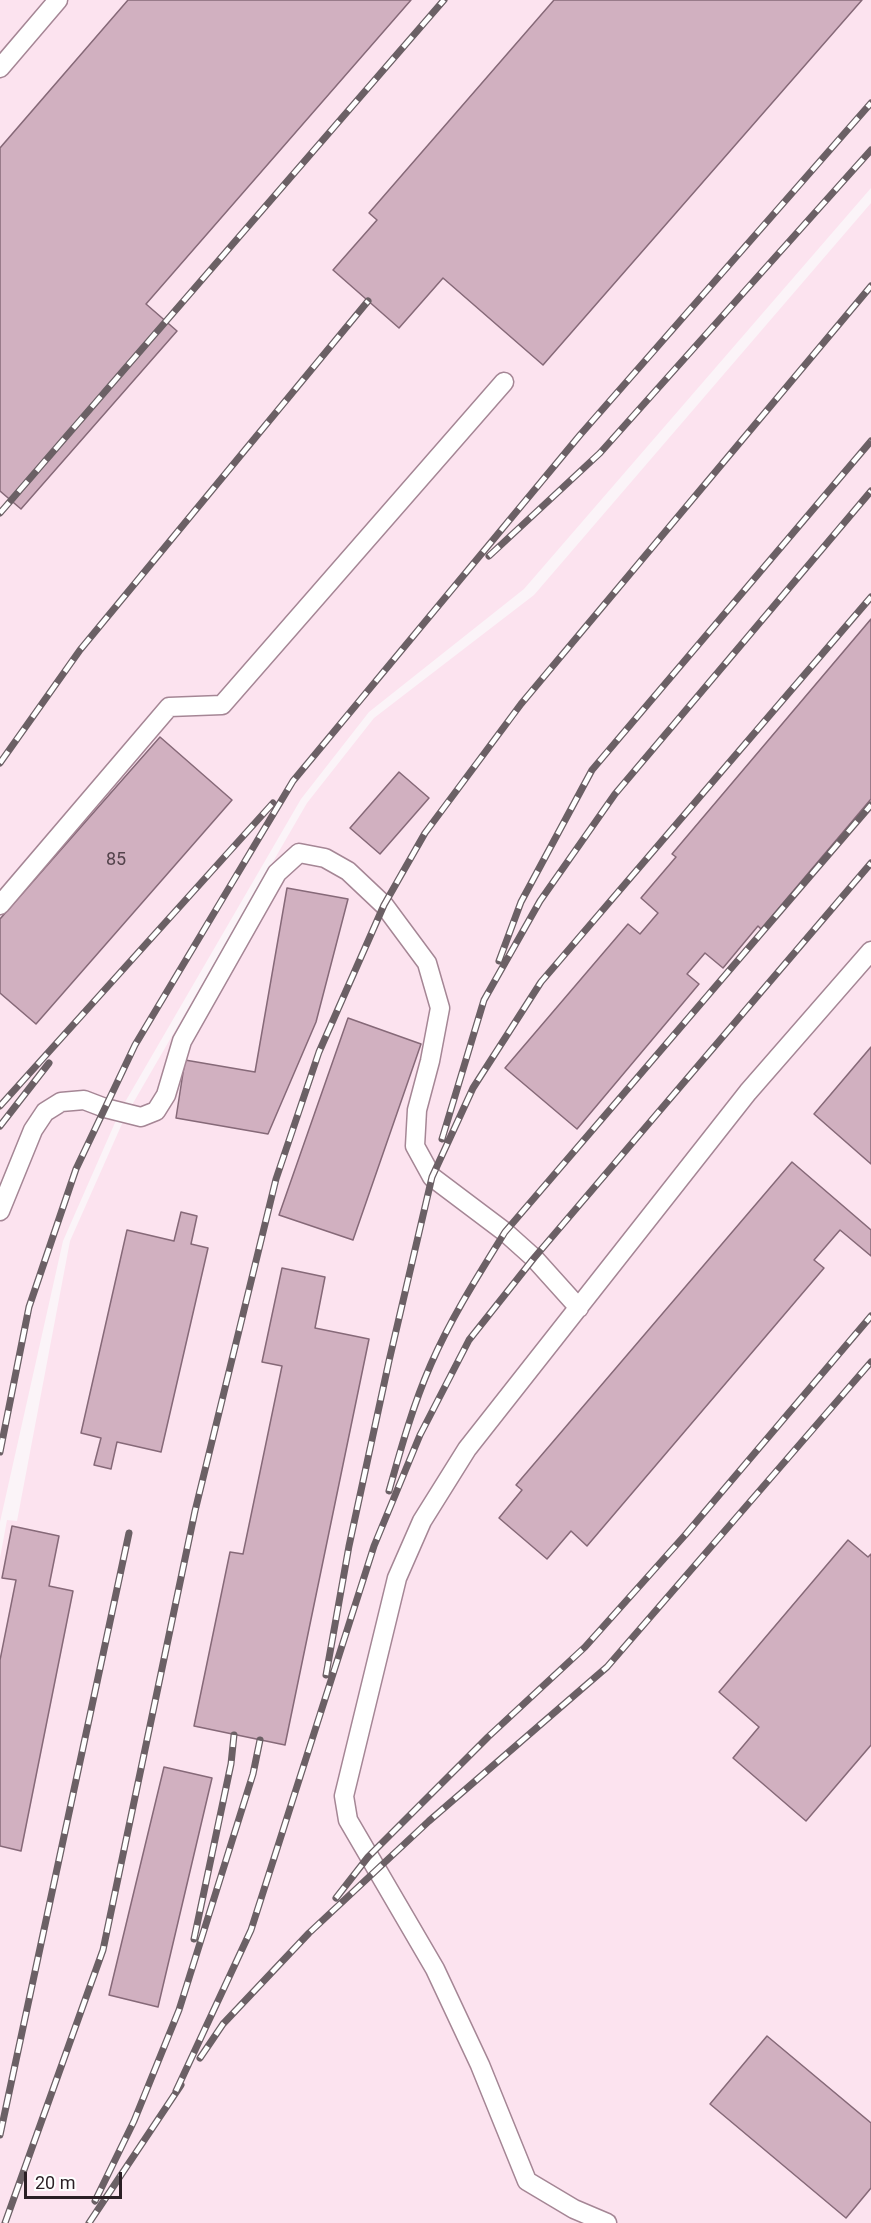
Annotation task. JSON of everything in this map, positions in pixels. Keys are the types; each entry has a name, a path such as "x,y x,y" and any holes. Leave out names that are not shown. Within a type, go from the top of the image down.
{"lane":[{"path":"0,68 58,0"},
{"path":"0,905 169,707 222,705 504,382"},
{"path":"0,1211 33,1130 45,1112 62,1102 84,1100 141,1117 156,1111 166,1095 182,1041 277,873 298,853 316,856 325,858 348,871 384,905 426,963 441,1008 417,1110 415,1146 432,1177 505,1232 534,1258 579,1308"},
{"path":"607,2223 574,2209 527,2181 480,2065 435,1969 348,1820 344,1796 397,1578 422,1521 467,1449 748,1092 871,951"}],"shaded area":[{"path":"0,0 871,0 871,188 524,589 369,712 301,799 121,1109 63,1241 0,1522"},
{"path":"871,203 871,2223 0,2223 0,1558 7,1520 17,1521 70,1241 125,1117 307,803 374,718 534,595"}],"building":[{"path":"128,0 411,0 146,304 177,331 21,509 0,491 0,148"},
{"path":"554,0 862,0 543,365 443,278 399,328 333,270 377,220 369,213"},
{"path":"871,619 871,799 761,929 758,926 723,968 705,953 687,974 699,984 577,1129 505,1068 628,924 640,934 658,913 641,898 676,857 672,854"},
{"path":"160,737 232,800 36,1024 0,993 0,919"},
{"path":"399,772 429,798 380,854 350,828"},
{"path":"287,888 348,899 316,1022 268,1134 176,1118 185,1060 255,1072"},
{"path":"348,1018 421,1044 353,1240 279,1215"},
{"path":"871,1047 871,1164 814,1114"},
{"path":"792,1162 871,1230 871,1256 840,1230 814,1260 824,1268 587,1546 571,1531 547,1559 499,1518 522,1490 516,1485"},
{"path":"181,1212 197,1216 191,1244 208,1248 161,1452 117,1442 111,1469 94,1465 101,1438 81,1433 127,1230 174,1241"},
{"path":"282,1268 325,1277 315,1328 369,1339 285,1745 194,1726 230,1552 243,1554 282,1366 262,1362"},
{"path":"12,1526 59,1536 49,1586 73,1591 21,1851 0,1846 0,1660 16,1580 2,1578"},
{"path":"848,1540 868,1557 871,1554 871,1745 806,1821 733,1758 759,1727 719,1692"},
{"path":"164,1767 212,1778 158,2007 109,1995"},
{"path":"767,2036 871,2123 871,2188 846,2218 710,2104"}],"railway":[{"path":"0,513 444,0"},
{"path":"0,1452 29,1307 76,1169 135,1045 293,781 580,435 871,103"},
{"path":"489,556 600,453 871,150"},
{"path":"5,2223 103,1950 195,1511 276,1179 319,1052 384,905 425,833 521,704 871,286"},
{"path":"0,763 80,650 368,301"},
{"path":"499,961 521,902 592,770 871,441"},
{"path":"442,1139 484,1000 540,901 615,794 871,491"},
{"path":"326,1675 349,1546 432,1177 473,1088 541,982 871,597"},
{"path":"0,1106 273,803"},
{"path":"389,1491 413,1411 431,1364 456,1313 505,1232 871,805"},
{"path":"176,2091 251,1930 374,1546 420,1435 469,1340 534,1258 871,863"},
{"path":"0,1126 49,1063"},
{"path":"336,1898 368,1857 488,1737 585,1647 686,1534 871,1316"},
{"path":"200,2058 223,2024 309,1933 429,1821 607,1667 871,1362"},
{"path":"0,2135 129,1533"},
{"path":"194,1939 231,1764 234,1735"},
{"path":"95,2201 134,2121 179,2010 253,1774 260,1740"},
{"path":"89,2223 181,2085"}]}
